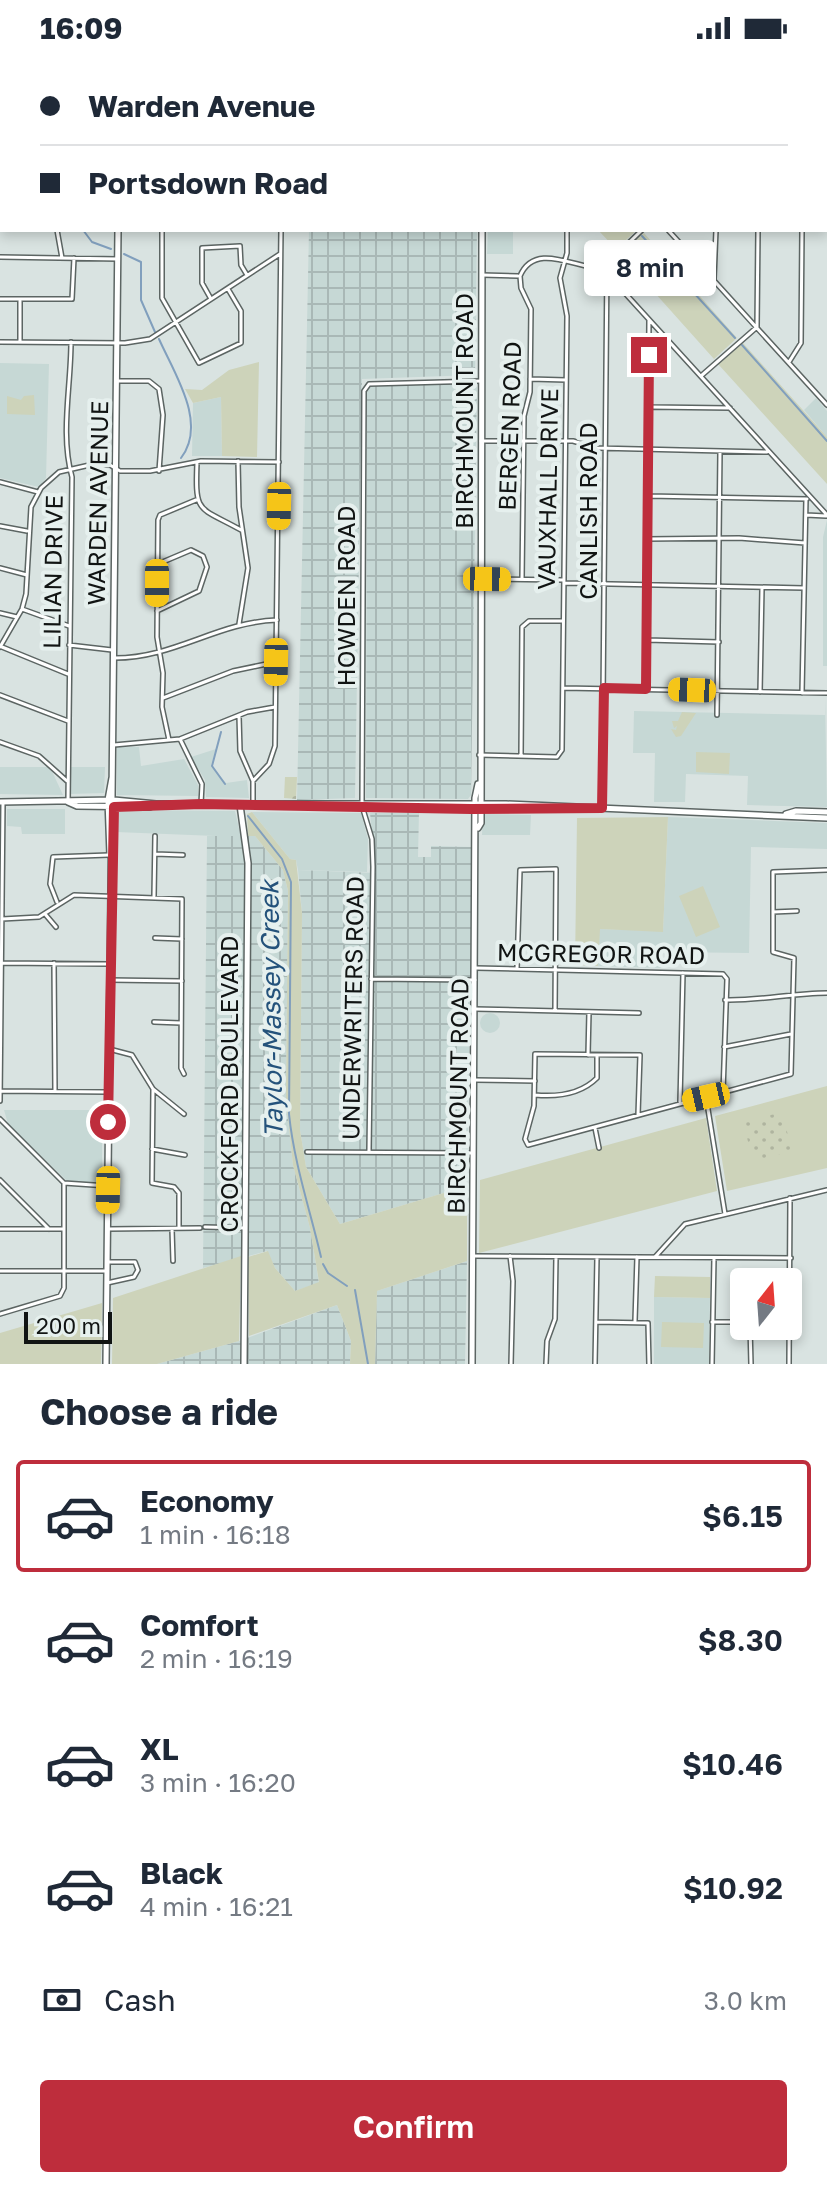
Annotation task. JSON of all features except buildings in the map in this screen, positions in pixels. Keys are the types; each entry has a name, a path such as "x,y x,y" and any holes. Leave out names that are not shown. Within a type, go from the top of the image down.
{"main road":[{"name":"WARDEN AVENUE","path":"106,1364 118,232"},
{"name":"BIRCHMOUNT ROAD","path":"472,1364 482,232"},
{"path":"1,802 511,806 786,814 827,818"},
{"name":"CROCKFORD BOULEVARD","path":"240,805 248,863 244,1364"},
{"path":"786,814 796,811 827,812"}],"street":[{"path":"57,232 62,258"},
{"path":"162,232 161,293 199,363 223,349 237,347 242,339 242,313 228,289"},
{"path":"253,781 269,764 274,753 281,232"},
{"name":"VAUXHALL DRIVE","path":"521,756 557,757 562,750 566,304 560,278 567,232"},
{"path":"608,273 610,259 640,232"},
{"path":"670,232 827,405"},
{"path":"714,279 716,232"},
{"path":"701,376 757,327 758,232"},
{"path":"789,362 801,343 802,232"},
{"path":"211,299 202,279 203,247 240,246 241,265 247,275"},
{"path":"0,342 117,343 150,339 280,254"},
{"path":"0,257 118,259"},
{"path":"0,299 72,299 74,258"},
{"path":"482,275 520,276 526,265 535,259 565,260 579,267 603,269 827,515"},
{"name":"CANLISH ROAD","path":"602,808 608,273"},
{"name":"BERGEN ROAD","path":"520,276 521,288 531,309 530,379 523,441 522,579"},
{"path":"20,300 20,342"},
{"path":"646,689 649,320"},
{"name":"LILIAN DRIVE","path":"68,802 71,342"},
{"path":"530,379 566,380"},
{"path":"117,381 149,381 159,389 163,415 159,471"},
{"name":"HOWDEN ROAD","path":"362,806 365,387 372,383 481,381"},
{"path":"648,407 730,408"},
{"path":"481,441 564,441 606,449 770,452"},
{"path":"717,715 720,451"},
{"path":"238,461 241,530 248,568 239,624"},
{"path":"68,674 0,647 22,609 27,575 29,512 38,492 50,479 69,468 94,464 159,471 197,462 279,462"},
{"path":"197,462 196,500 206,512 241,530"},
{"path":"0,482 38,492"},
{"path":"648,496 808,497"},
{"path":"802,693 808,497"},
{"path":"169,740 157,611 159,517 196,500"},
{"path":"806,515 827,515"},
{"path":"0,526 27,531"},
{"path":"647,539 739,538 805,543"},
{"path":"157,611 199,591 207,567 203,556 191,550 158,564"},
{"path":"0,568 27,575"},
{"path":"480,579 804,588"},
{"path":"760,692 762,588"},
{"path":"22,609 69,626"},
{"path":"0,613 17,617"},
{"path":"112,658 160,654 239,624 277,620"},
{"path":"479,755 521,756 522,627 529,621 563,621"},
{"path":"647,640 719,642"},
{"path":"69,645 112,650"},
{"path":"163,698 233,671 276,662"},
{"path":"563,688 827,693"},
{"path":"0,695 68,721"},
{"path":"111,745 180,739 239,716 275,707"},
{"path":"239,716 240,751 253,781 253,806"},
{"path":"180,739 202,784 201,804"},
{"path":"0,742 39,756 67,781"},
{"path":"0,1101 1,802"},
{"name":"UNDERWRITERS ROAD","path":"307,1152 369,1151 372,839 362,806"},
{"path":"154,896 155,836"},
{"path":"155,854 183,855"},
{"path":"57,902 50,884 53,857 111,855"},
{"path":"517,969 520,870 557,870 555,1011"},
{"path":"638,1115 641,1056 536,1053 535,1095 525,1139 528,1145 791,1074 794,958 773,952 773,872 827,870"},
{"path":"2,919 32,919 74,895 182,899 181,1068 184,1074"},
{"path":"773,912 797,911"},
{"path":"45,914 56,927"},
{"path":"155,938 182,939"},
{"path":"1,963 109,964"},
{"path":"54,963 55,1091"},
{"name":"MCGREGOR ROAD","path":"476,968 725,975 725,1000"},
{"path":"680,1103 683,973"},
{"path":"371,979 476,980"},
{"path":"109,980 182,981"},
{"path":"723,1092 725,1000 755,1001 793,994 827,993"},
{"path":"475,1009 639,1013"},
{"path":"588,1055 589,1012"},
{"path":"154,1022 181,1023"},
{"path":"724,1047 792,1034"},
{"path":"109,1049 132,1055 153,1089 184,1114"},
{"path":"535,1095 557,1097 589,1085 597,1078 597,1055"},
{"path":"475,1080 535,1081"},
{"path":"153,1089 152,1183 174,1187 179,1193 179,1228"},
{"path":"0,1091 108,1092"},
{"path":"706,1097 725,1214"},
{"path":"0,1119 64,1183 108,1186"},
{"path":"594,1127 599,1148"},
{"path":"152,1149 185,1155"},
{"path":"369,1151 474,1153"},
{"path":"0,1180 49,1229"},
{"path":"0,1314 60,1296 64,1288 64,1183"},
{"path":"655,1257 680,1227 827,1190"},
{"path":"789,1364 790,1198"},
{"path":"205,1227 245,1228"},
{"path":"108,1229 200,1228"},
{"path":"0,1229 63,1229"},
{"path":"172,1229 173,1261"},
{"path":"473,1256 791,1258"},
{"path":"510,1256 511,1364"},
{"path":"546,1364 547,1341 555,1319 556,1257"},
{"path":"595,1364 597,1257"},
{"path":"635,1321 637,1257"},
{"path":"712,1364 714,1258"},
{"path":"107,1262 135,1262 138,1270 134,1277 107,1283"},
{"path":"0,1271 107,1271"},
{"path":"596,1322 635,1321 649,1325 649,1364"},
{"path":"712,1322 730,1322"},
{"path":"750,1340 751,1364"}],"shaded area":[{"path":"309,232 477,232 475,375 362,379 355,798 297,800"},
{"path":"488,232 513,232 513,254 487,254"},
{"path":"0,363 49,364 46,478 39,487 0,478"},
{"path":"472,383 477,386 471,795 468,799 366,798 367,392 371,385"},
{"path":"221,397 222,456 192,456 193,403"},
{"path":"816,398 827,411 827,437 804,410"},
{"path":"827,520 827,666 823,666 823,537"},
{"path":"825,697 827,807 747,805 748,776 686,774 685,802 654,802 655,753 633,753 634,711 825,715"},
{"path":"117,747 139,747 141,766 184,759 198,785 198,796 117,795"},
{"path":"216,749 211,765 226,783 247,780 249,798 206,797 205,780 191,757"},
{"path":"0,767 50,767 63,795 0,794"},
{"path":"71,767 105,767 104,793 70,794"},
{"path":"7,809 65,809 65,834 22,834 21,827 7,826"},
{"path":"116,810 235,811 241,837 116,832"},
{"path":"252,812 361,813 368,839 367,872 298,870 296,860 290,859"},
{"path":"419,812 418,857 431,857 431,846 472,847 467,1186 340,1224 306,1167 300,1130 302,913 298,870 376,873 370,813"},
{"path":"483,814 531,815 530,835 482,835"},
{"path":"668,817 827,823 827,849 751,847 749,953 663,952 661,968 598,966 599,929 663,931"},
{"path":"207,836 255,836 283,870 288,891 286,1100 293,1165 310,1228 319,1283 295,1291 275,1268 267,1251 203,1268"},
{"path":"490,1013 497,1016 500,1023 497,1030 490,1033 483,1030 480,1023 483,1016"},
{"path":"4,1110 102,1110 102,1183 67,1181 8,1124"},
{"path":"467,1261 465,1364 375,1364 377,1291"},
{"path":"654,1297 710,1298 709,1364 654,1364"},
{"path":"337,1305 351,1341 350,1364 157,1364 239,1341"}],"green space":[{"path":"600,232 635,232 616,249"},
{"path":"644,233 737,338 714,359 620,254"},
{"path":"743,343 827,437 827,484 718,364"},
{"path":"259,362 257,457 222,456 221,397 193,403 185,389 202,390 229,370"},
{"path":"34,395 35,415 7,414 7,396 21,400 24,396"},
{"path":"682,712 696,713 681,736 676,737 671,729 676,730 677,726 674,728 672,721 678,721"},
{"path":"696,752 730,753 729,774 696,772"},
{"path":"285,777 297,777 296,799 284,798"},
{"path":"252,812 290,859 296,860 302,913 300,1130 306,1167 340,1224 467,1186 467,1261 377,1291 375,1364 350,1364 351,1341 337,1305 249,1336 248,1257 268,1251 275,1268 295,1291 319,1282 310,1228 293,1165 286,1100 288,891 283,870 255,836 248,836 247,814"},
{"path":"668,817 663,932 600,929 598,966 575,965 577,818"},
{"path":"703,886 720,927 696,937 679,896"},
{"path":"827,1086 827,1168 727,1191 715,1116"},
{"path":"782,1112 792,1151 753,1161 743,1122"},
{"path":"706,1118 717,1191 479,1253 480,1180"},
{"path":"241,1256 239,1341 157,1364 112,1364 113,1298"},
{"path":"655,1276 710,1277 710,1298 654,1297"},
{"path":"102,1303 101,1364 0,1364 0,1333"},
{"path":"662,1322 704,1323 703,1348 661,1347"}],"waterway":[{"name":"Taylor-Massey Creek","path":"84,232 92,242 111,249"},
{"path":"642,236 735,338"},
{"name":"Taylor-Massey Creek","path":"124,254 141,262 141,300 155,332"},
{"name":"Taylor-Massey Creek","path":"159,339 180,382 190,414 188,444 181,458"},
{"path":"742,345 827,441"},
{"name":"Taylor-Massey Creek","path":"221,732 212,766 225,784"},
{"name":"Taylor-Massey Creek","path":"248,816 282,859 291,882 289,1114 298,1168 321,1257"},
{"name":"Taylor-Massey Creek","path":"323,1264 328,1273 347,1286"},
{"name":"Taylor-Massey Creek","path":"355,1290 368,1364"}],"route":[{"path":"108,1122 114,807 201,804 435,806 440,809 506,809 511,806 602,808 604,688 646,689 649,355"}]}
